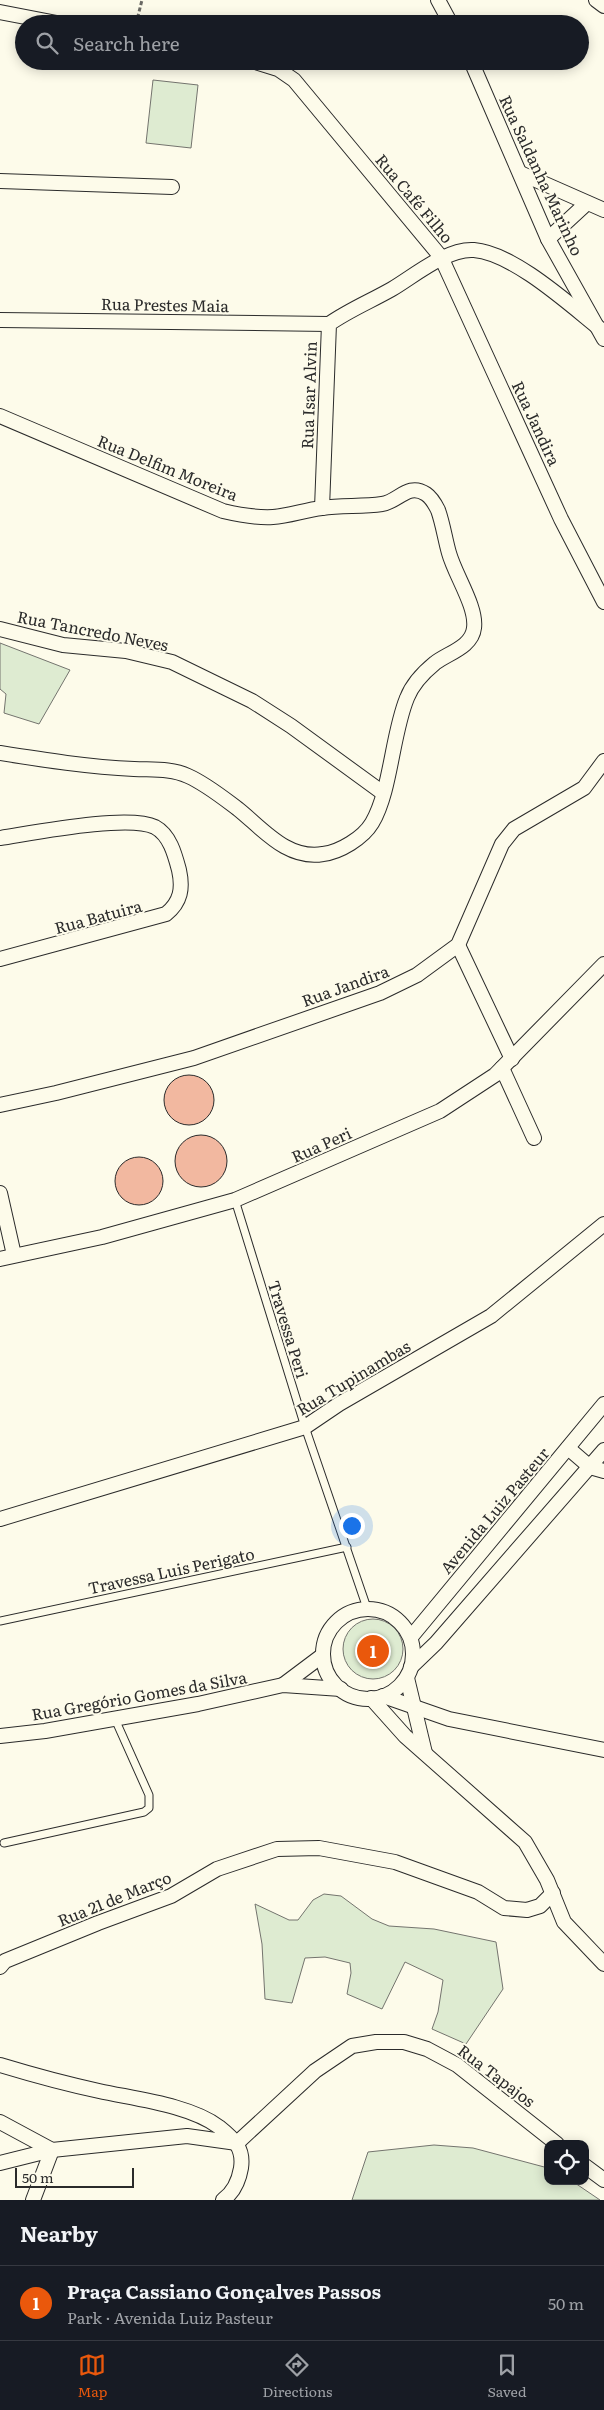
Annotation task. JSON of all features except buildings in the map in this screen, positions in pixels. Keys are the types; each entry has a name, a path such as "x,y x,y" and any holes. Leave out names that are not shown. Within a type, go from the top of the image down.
{"street":[{"path":"438,0 446,15"},
{"path":"596,0 604,6"},
{"path":"0,12 16,15"},
{"name":"Rua Café Filho","path":"278,70 294,80 441,257 473,250 498,258 533,276 601,334"},
{"name":"Rua Saldanha Marinho","path":"475,70 548,239 601,334"},
{"path":"520,174 604,210"},
{"path":"0,181 172,187"},
{"path":"548,239 587,203"},
{"name":"Rua Isar Alvin","path":"322,508 329,324 353,308 392,289 441,257"},
{"name":"Rua Jandira","path":"441,257 562,519 604,602"},
{"name":"Rua Prestes Maia","path":"0,320 329,324"},
{"name":"Rua Delfim Moreira","path":"0,416 223,512 249,517 273,517 322,508 365,507 391,503 401,494 414,489 425,493 438,510 449,554 475,617 474,630 470,640 434,664 417,680 408,696 383,793"},
{"name":"Rua Tancredo Neves","path":"0,629 63,645 126,651 172,662 252,701 291,726 383,793"},
{"path":"0,753 134,769 162,769 186,775 213,791 240,811 266,835 288,848 306,855 324,854 334,851 365,832 373,821 383,793"},
{"name":"Rua Jandira","path":"0,1105 56,1093 194,1058 380,993 417,976 458,945 502,844 514,829 584,788 604,761"},
{"name":"Rua Batuira","path":"0,838 122,821 147,825 157,828 167,839 175,853 182,881 181,895 174,908 166,914 0,960"},
{"path":"458,945 507,1064 534,1138"},
{"name":"Rua Peri","path":"0,1259 102,1237 235,1200 440,1111 472,1092 507,1064 604,964"},
{"path":"0,1193 14,1255"},
{"name":"Rua Tupinambas","path":"0,1519 305,1427 339,1404 491,1316 604,1224"},
{"name":"Avenida Luiz Pasteur","path":"410,1637 604,1404"},
{"path":"568,1448 590,1467 604,1471"},
{"path":"377,1697 396,1690 604,1450"},
{"path":"425,1754 418,1729 416,1708 409,1673 414,1652 404,1625 393,1616 381,1610 367,1608 341,1617 332,1626 326,1637 323,1654 329,1676 342,1689 358,1697 377,1697 416,1708 450,1719 604,1750"},
{"name":"Rua Gregório Gomes da Silva","path":"283,1685 323,1654"},
{"name":"Rua Gregório Gomes da Silva","path":"0,1736 198,1704 283,1685 342,1689"},
{"path":"377,1697 405,1736 525,1842 538,1861 564,1922 604,1964"},
{"name":"Rua 21 de Março","path":"0,1967 5,1961 172,1896 217,1869 277,1849 319,1848 395,1862 478,1892 504,1908 527,1910 540,1906 553,1894"},
{"name":"Rua Tapajos","path":"237,2143 315,2071 352,2046 376,2042 404,2042 428,2048 457,2065 552,2140"},
{"path":"0,2065 60,2083 194,2115 218,2126 237,2143 242,2156 240,2173 232,2191 223,2200"},
{"path":"0,2122 52,2150"},
{"path":"0,2163 52,2150 187,2136 237,2143"},
{"path":"33,2200 52,2150"},
{"path":"589,2169 604,2180"}],"lane":[{"name":"Travessa Peri","path":"235,1200 305,1427 367,1608"},
{"name":"Travessa Luis Perigato","path":"0,1621 347,1547"},
{"path":"4,1843 144,1812 149,1808 149,1795 114,1719"}],"path":[{"path":"138,15 142,0"}],"green space":[{"path":"153,80 198,85 191,148 146,143"},
{"path":"0,643 70,670 39,724 4,713 6,694 0,689"},
{"path":"367,1619 379,1619 390,1624 398,1632 403,1643 401,1661 390,1674 379,1679 367,1679 356,1674 348,1666 343,1655 343,1643 348,1632 356,1624"},
{"path":"324,1894 341,1896 372,1919 389,1926 434,1929 496,1942 503,1989 466,2044 432,2029 438,2012 443,1980 405,1962 382,2009 347,1994 351,1973 350,1963 325,1957 305,1958 292,2003 265,1999 262,1944 255,1904 289,1920 298,1920 313,1900"},
{"path":"434,2145 473,2148 544,2167 544,2185 578,2185 600,2200 352,2200 368,2152"}],"place":[{"name":"Praça Cassiano Gonçalves Passos","path":"373,1651"}]}
